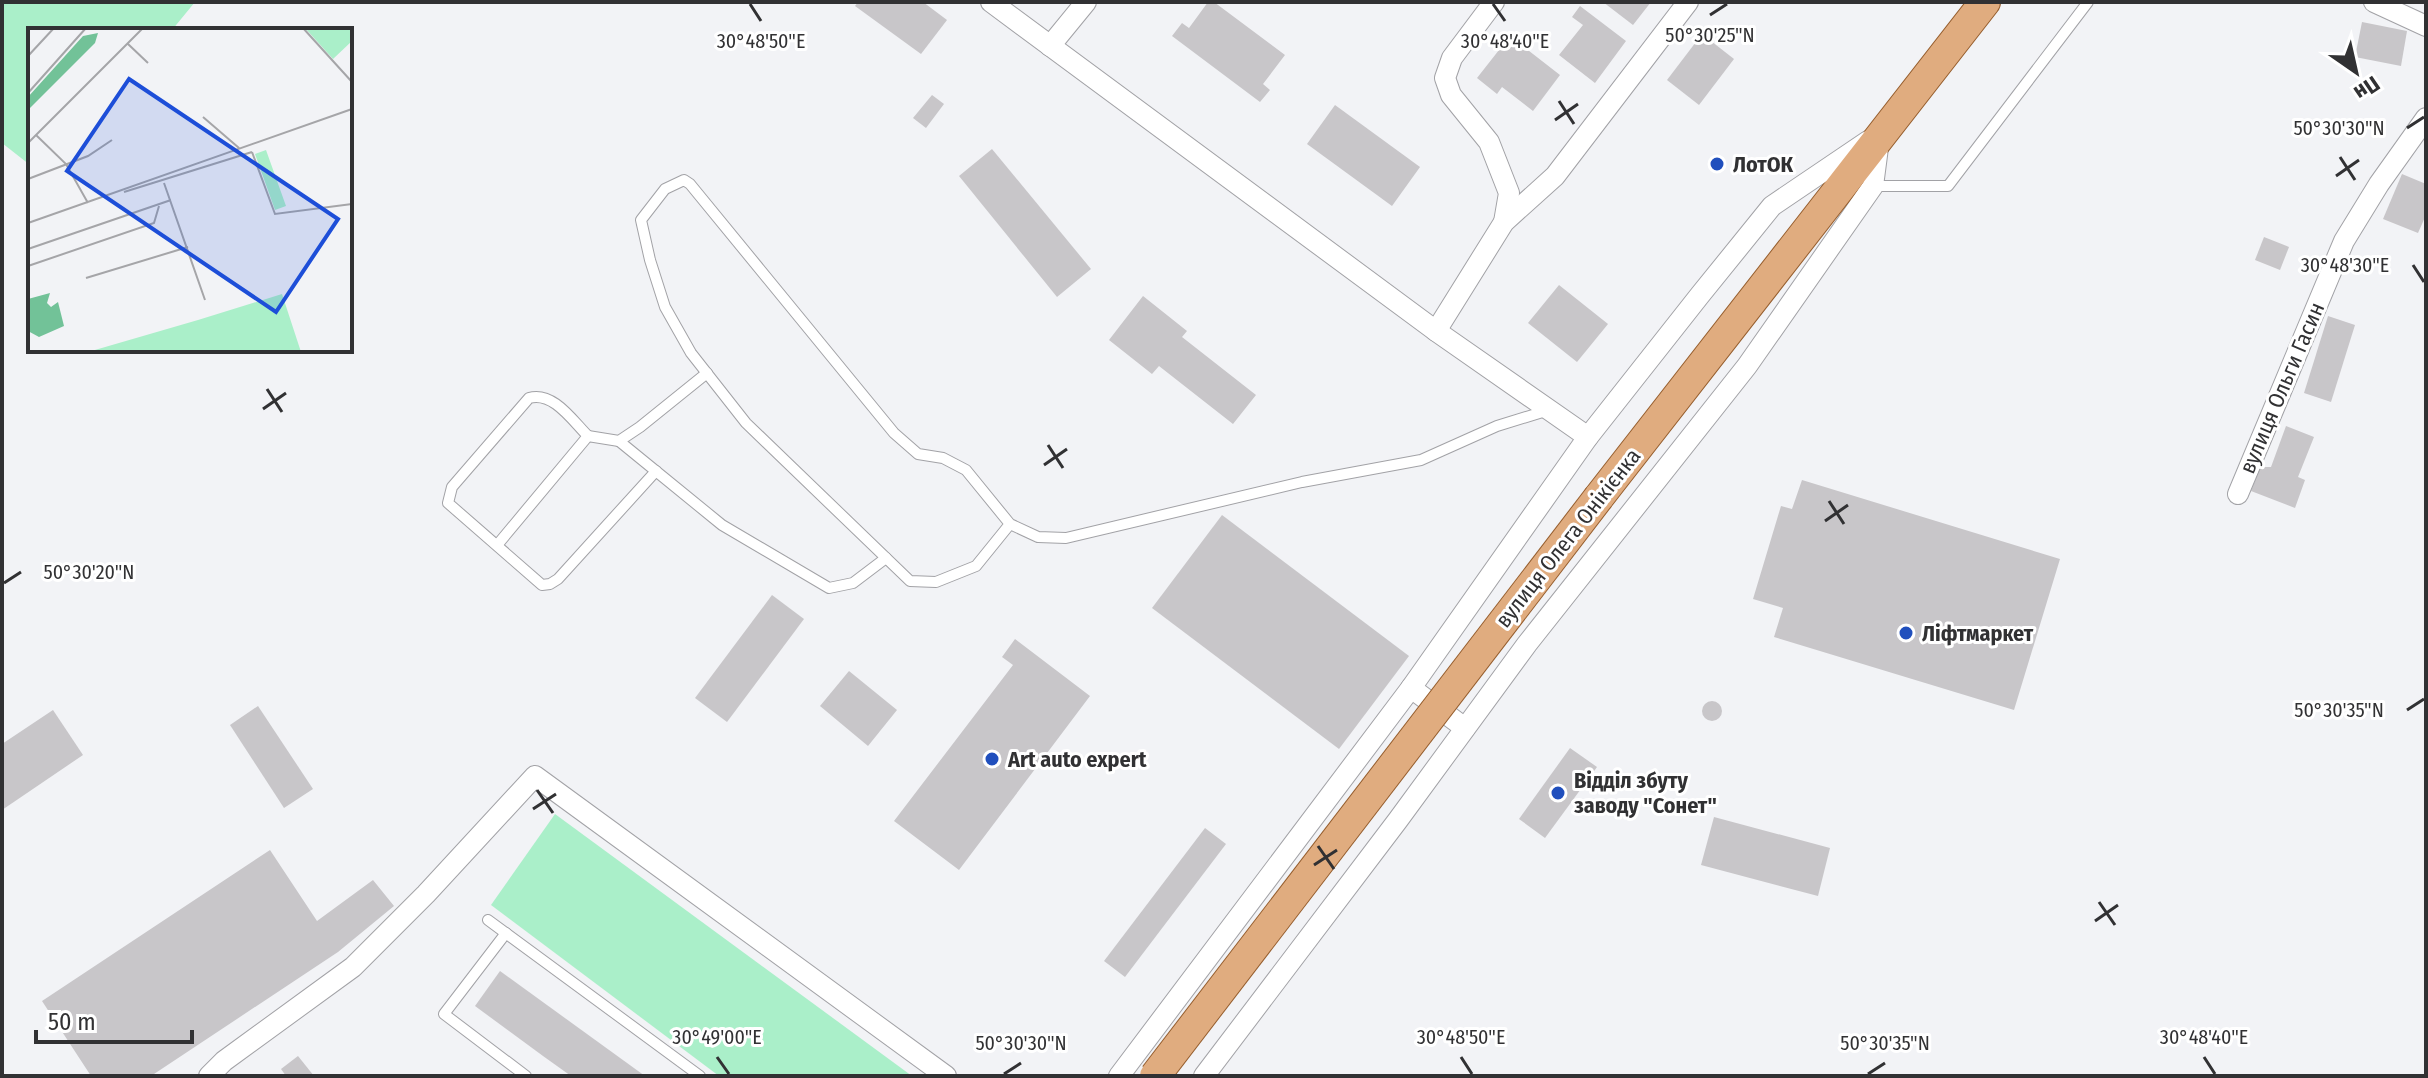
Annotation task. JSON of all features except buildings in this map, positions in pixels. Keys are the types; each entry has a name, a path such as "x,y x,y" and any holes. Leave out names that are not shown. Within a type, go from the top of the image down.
{"main road":[{"name":"вулиця Олега Онікієнка","path":"1155,1076 1880,133 1985,2"}],"street":[{"path":"991,2 1436,331 1588,437"},
{"path":"1050,46 1086,2"},
{"path":"1494,2 1452,58 1445,78 1451,95 1489,142 1509,193 1504,222"},
{"path":"1436,331 1504,222 1555,176 1688,2"},
{"path":"2374,2 2426,26"},
{"name":"вулиця Ольги Гасин","path":"2238,494 2344,241 2379,184 2426,118"},
{"path":"1204,1076 1527,644 1747,366 1873,186 1880,133"},
{"path":"1119,1076 1411,688 1588,437 1772,206 1880,133"},
{"path":"1411,688 1465,728"},
{"path":"209,1076 224,1061 353,967 426,894 535,776 946,1076"}],"lane":[{"path":"1873,186 1948,186 2088,2"},
{"path":"1010,524 976,566 936,582 910,581 746,423 691,353 665,307 641,220 665,189 684,180 894,433 918,454 943,458 966,470 1010,524 1038,537 1066,538 1302,482 1421,460 1497,426 1551,409"},
{"path":"619,441 707,373"},
{"path":"656,471 558,579 550,584 542,585 448,503 452,487 529,398 538,395 553,401 588,436 619,441 656,471 722,525 829,588 853,583 886,558"},
{"path":"498,544 588,436"},
{"path":"488,920 700,1076"},
{"path":"506,933 444,1014 526,1076"}],"green space":[{"path":"2,2 195,2 174,28 28,28 28,163 2,143"},
{"path":"555,814 912,1076 719,1076 491,905"}],"place":[{"name":"ЛотОК","path":"1717,164"},
{"name":"Ліфтмаркет","path":"1906,633"},
{"name":"Art auto expert","path":"992,759"},
{"name":"Відділ збуту заводу \"Сонет\"","path":"1558,793"}]}
